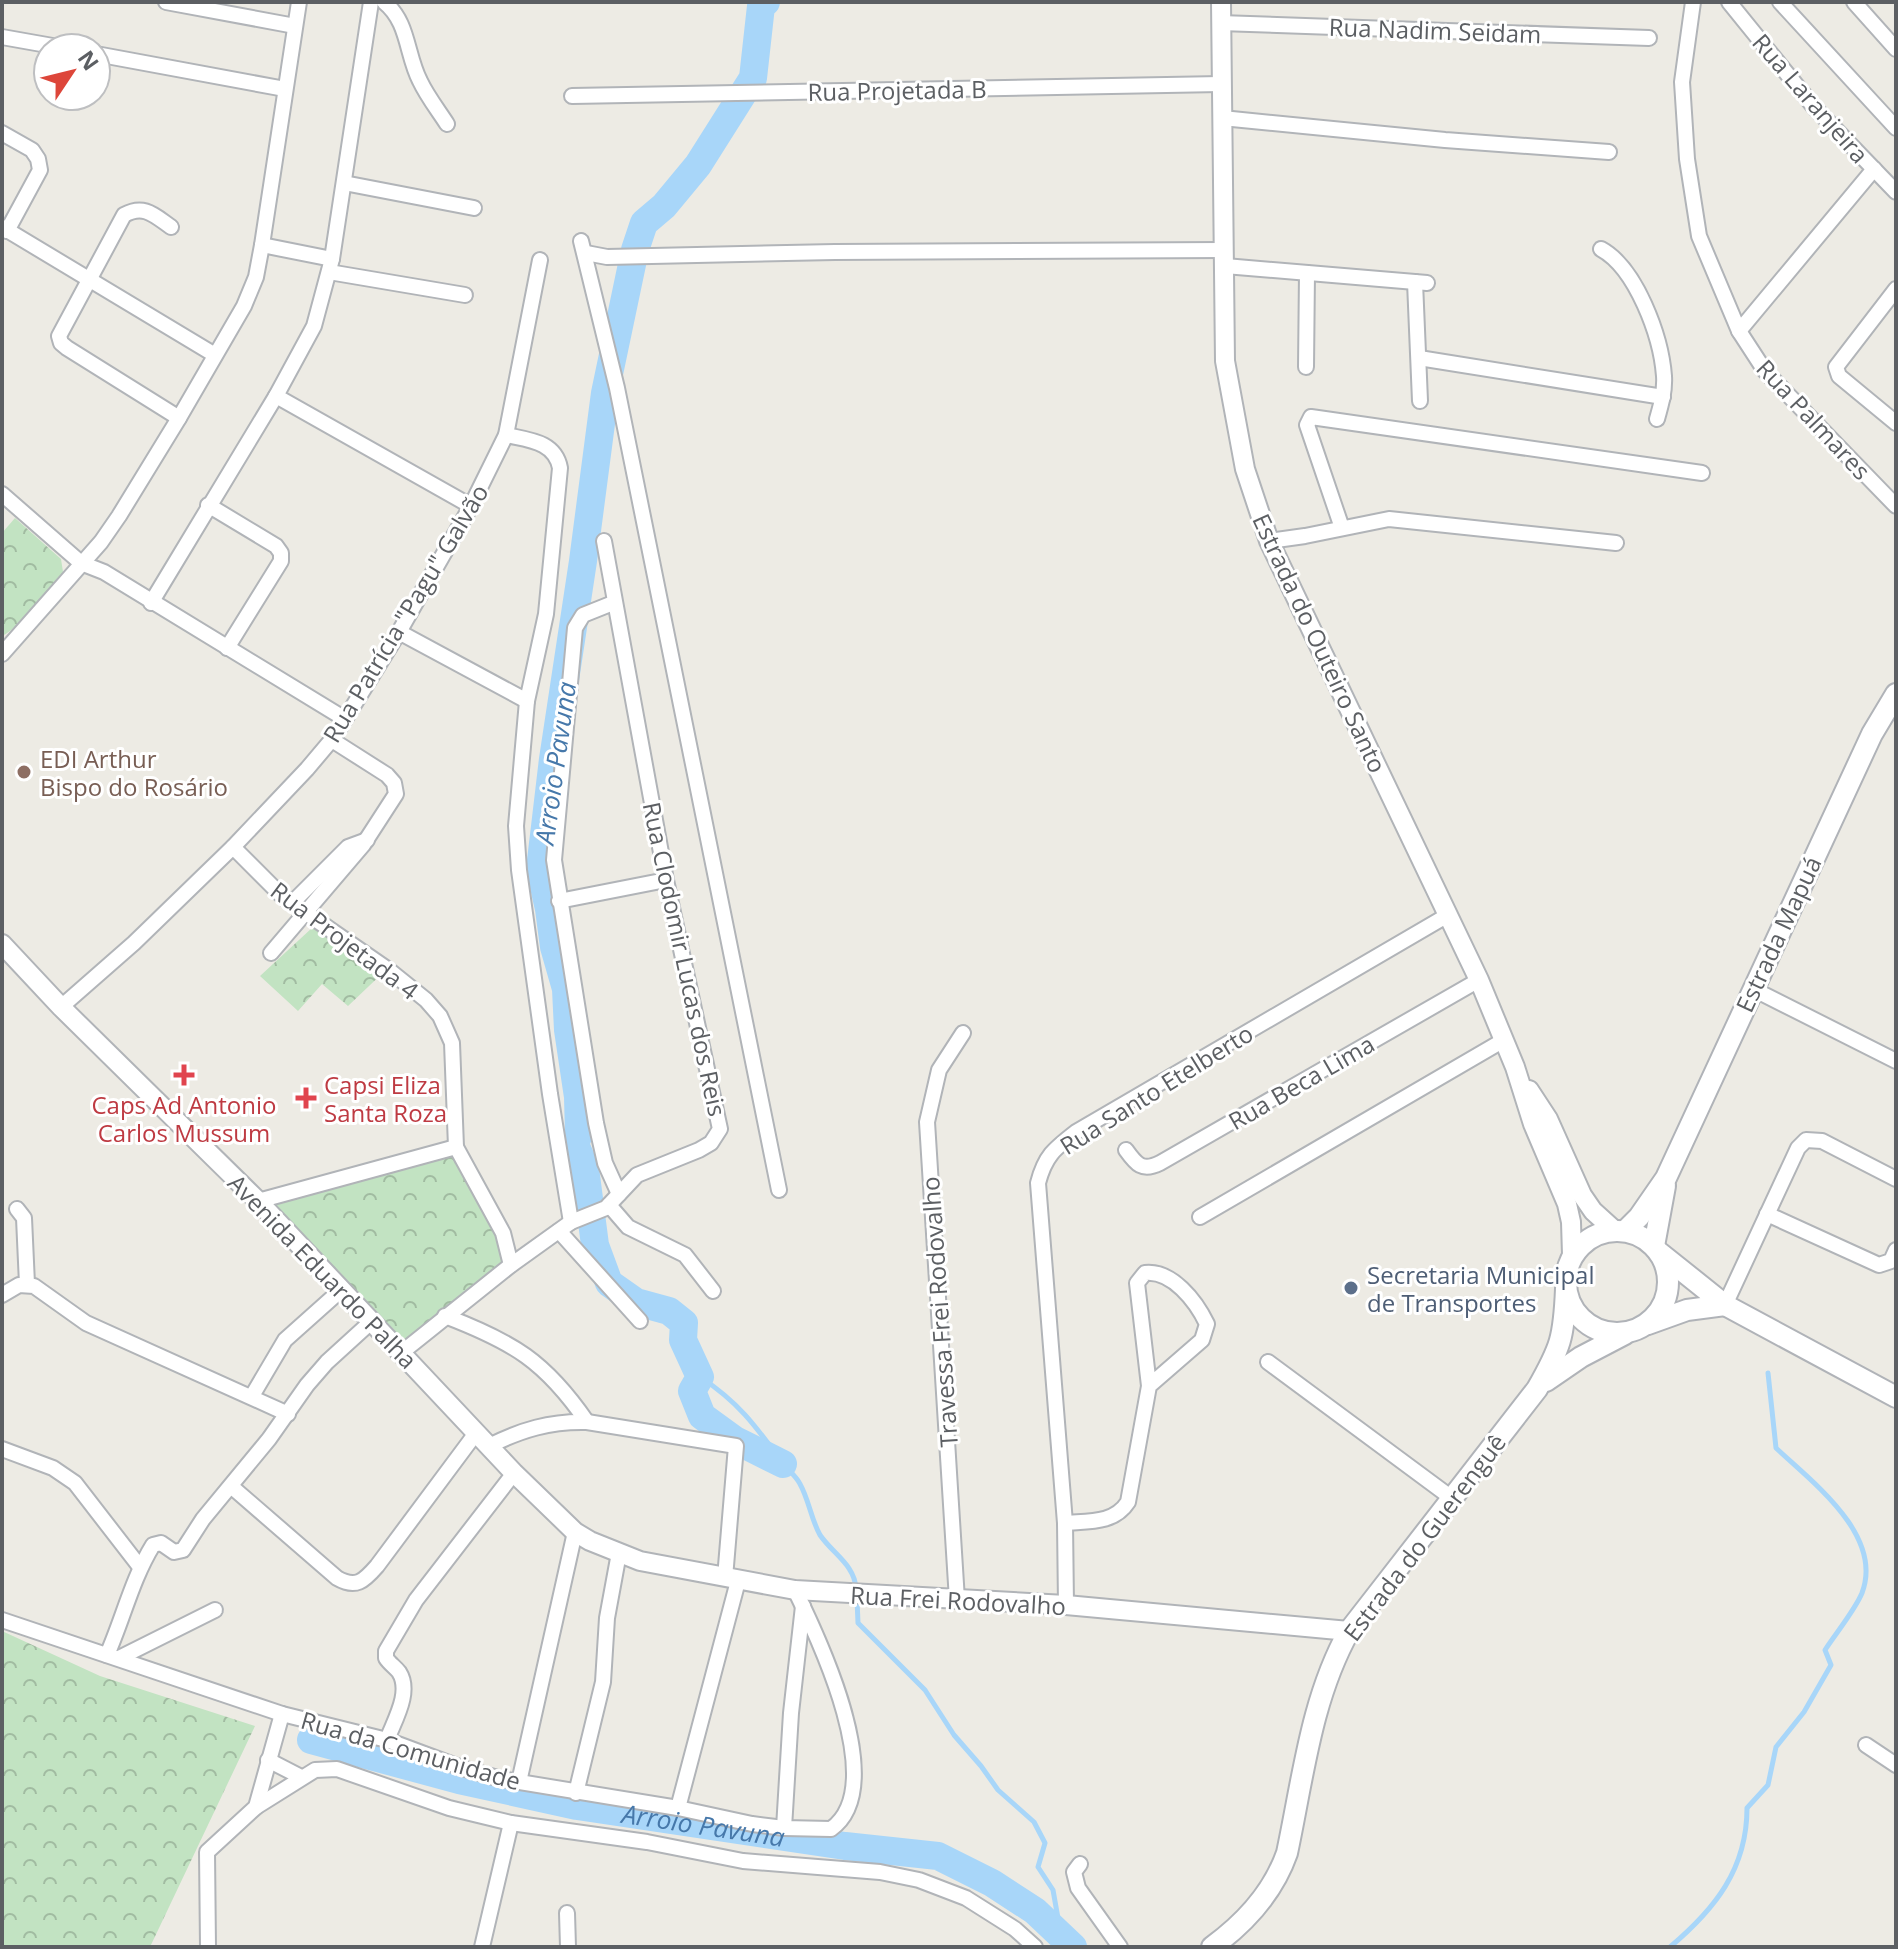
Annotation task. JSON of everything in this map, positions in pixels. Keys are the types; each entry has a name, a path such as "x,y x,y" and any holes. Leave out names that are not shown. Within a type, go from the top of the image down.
{"main road":[{"name":"Estrada Mapuá","path":"1620,1230 1639,1217 1666,1178 1872,734 1896,694"},
{"name":"Estrada Mapuá","path":"1657,1249 1666,1178"},
{"path":"1657,1249 1665,1265 1668,1291 1657,1315 1638,1328 1601,1331 1588,1325 1570,1303 1566,1289 1567,1265 1572,1255 1590,1237 1620,1230 1641,1236 1657,1249 1725,1305 1896,1397"},
{"name":"Estrada do Guerenguê","path":"1212,1947 1251,1912 1280,1871 1287,1853 1321,1693 1336,1654 1349,1631 1537,1389 1563,1336 1566,1289"},
{"name":"Estrada do Guerenguê","path":"1537,1389 1581,1357 1638,1328 1687,1310 1725,1305"}],"street":[{"path":"166,2 295,26"},
{"path":"2,654 101,542 179,418 244,306 256,277 262,245 299,2"},
{"path":"151,603 276,396 314,326 331,265 371,2"},
{"path":"384,2 395,11 405,32 410,59 420,83 447,124"},
{"name":"Estrada do Outeiro Santo","path":"1221,2 1223,334 1229,391 1245,469 1269,541 1479,980 1504,1040 1533,1124 1567,1204 1572,1255"},
{"name":"Rua Palmares","path":"1693,2 1682,82 1687,159 1699,236 1739,331 1765,371 1896,506"},
{"name":"Rua Laranjeira","path":"1729,2 1814,107 1896,192"},
{"path":"1780,2 1896,128"},
{"path":"1854,2 1896,49"},
{"name":"Rua Nadim Seidam","path":"1220,23 1649,38"},
{"path":"2,37 32,42"},
{"path":"112,57 285,89"},
{"name":"Rua Projetada B","path":"572,96 1221,84"},
{"path":"1222,118 1488,144 1609,152"},
{"path":"2,133 32,150 40,170 5,229 215,355"},
{"path":"1739,331 1874,169"},
{"path":"344,183 474,208"},
{"path":"171,227 145,209 134,209 124,215 59,336 61,343 179,418"},
{"path":"262,245 331,265 465,295"},
{"name":"Rua Clodomir Lucas dos Reis","path":"779,1190 617,388 584,247 607,257 1224,258"},
{"path":"1601,249 1615,256 1636,289 1660,356 1663,397 1657,419"},
{"path":"1224,258 1307,273 1421,282 1420,401"},
{"name":"Rua Patrícia \"Pagu\" Galvão","path":"61,1007 134,943 233,847 332,740 399,632 471,506 506,435 540,260"},
{"path":"1306,367 1307,273"},
{"path":"1896,289 1836,367 1839,376 1896,423"},
{"path":"1419,358 1663,397"},
{"path":"276,396 471,506"},
{"path":"1342,528 1307,425 1311,417 1702,473"},
{"path":"506,435 548,447 559,460 560,468 546,614 527,701 516,826 519,870 550,1094 577,1220"},
{"path":"2,494 81,563 104,572 345,719"},
{"path":"208,505 276,546 281,553 281,561 227,648"},
{"path":"1269,541 1377,520 1405,520 1616,543"},
{"name":"Rua Clodomir Lucas dos Reis","path":"401,1353 511,1265 559,1231 612,1202 637,1175 699,1150 711,1143 720,1129 666,880 604,541"},
{"path":"613,603 583,615 575,628 555,839 559,901 612,1202 628,1227 685,1255 713,1291"},
{"path":"399,632 527,701"},
{"path":"271,953 367,840 396,794 394,783 387,775 332,740"},
{"path":"292,903 348,847 360,840 367,840"},
{"name":"Rua Projetada 4","path":"233,847 292,903 390,971 426,1000 440,1016 454,1054 456,1147 503,1233 511,1265"},
{"path":"559,901 666,880"},
{"name":"Rua Santo Etelberto","path":"1066,1605 1065,1523 1038,1183 1043,1163 1054,1149 1076,1132 1448,915"},
{"name":"Avenida Eduardo Palha","path":"2,944 61,1007 258,1201 514,1473 575,1532"},
{"name":"Rua Beca Lima","path":"1126,1150 1136,1164 1150,1168 1479,980"},
{"path":"1753,989 1896,1061"},
{"name":"Travessa Frei Rodovalho","path":"957,1600 927,1122 939,1070 963,1033"},
{"path":"1200,1217 1504,1040"},
{"name":"Estrada do Outeiro Santo","path":"1515,1067 1548,1119 1582,1195 1593,1211 1620,1230"},
{"path":"1725,1305 1798,1148 1811,1139 1822,1141 1896,1179"},
{"path":"258,1201 456,1147"},
{"path":"17,1209 24,1218 27,1284"},
{"path":"1767,1214 1873,1263 1883,1265 1891,1261 1896,1250"},
{"path":"559,1231 640,1321"},
{"path":"1065,1523 1106,1519 1123,1510 1128,1502 1149,1386 1137,1283 1145,1273 1153,1272 1163,1275 1195,1303 1207,1324 1202,1340 1149,1386"},
{"path":"2,1295 27,1284 86,1323 288,1414"},
{"path":"252,1396 285,1340 341,1290"},
{"path":"445,1316 487,1332 530,1357 561,1387 587,1422"},
{"path":"113,1657 140,1567 156,1543 174,1552 183,1550 203,1519 232,1487 307,1385 372,1321"},
{"path":"1268,1362 1453,1499"},
{"path":"232,1487 337,1578 347,1584 357,1584 366,1579 483,1440 565,1421 736,1446 732,1579 678,1808"},
{"path":"2,1449 53,1468 75,1483 140,1567"},
{"path":"387,1740 404,1687 400,1674 386,1658 386,1651 416,1600 514,1473"},
{"path":"519,1782 575,1532"},
{"name":"Rua Frei Rodovalho","path":"575,1532 640,1561 732,1579 799,1598 826,1594 1066,1605 1349,1631"},
{"path":"576,1793 603,1682 607,1618 619,1553"},
{"path":"784,1828 799,1598"},
{"name":"Rua da Comunidade","path":"2,1620 282,1714 387,1740 462,1768 576,1793 784,1828 831,1829 846,1811 853,1771 852,1739 839,1693 799,1598"},
{"path":"113,1657 215,1610"},
{"path":"256,1807 282,1714"},
{"path":"1866,1745 1896,1765"},
{"path":"268,1760 301,1777"},
{"path":"208,1947 207,1852 256,1807 301,1777 323,1768 353,1773 449,1808 511,1823 647,1842 743,1861 880,1872 919,1880 966,1898 1015,1929 1035,1947"},
{"path":"482,1947 511,1823"},
{"path":"1080,1864 1074,1872 1078,1888 1120,1947"},
{"path":"567,1913 568,1947"}],"green space":[{"path":"15,518 61,559 63,572 36,607 2,636 2,533"},
{"path":"326,915 389,967 348,1006 322,984 298,1011 260,976"},
{"path":"456,1147 519,1256 403,1345 269,1203"},
{"path":"2,1631 100,1676 255,1726 150,1947 2,1947"}],"waterway":[{"name":"Arroio Pavuna","path":"766,2 761,6 753,78 698,165 664,206 644,223 635,250 605,393 540,869 554,947 566,989 568,1030 578,1097 579,1134 575,1144 585,1168 595,1245 609,1283 636,1302 669,1311 684,1323 683,1340 700,1377 692,1391 702,1416 735,1440 783,1464"},
{"path":"1670,1947 1701,1918 1735,1869 1746,1830 1747,1808 1768,1785 1776,1747 1804,1712 1831,1665 1825,1650 1859,1600 1866,1572 1863,1551 1841,1512 1776,1448 1768,1373"},
{"path":"700,1377 737,1407 797,1478 820,1535 848,1566 856,1589"},
{"path":"857,1599 858,1623 925,1690 954,1735 998,1790 1034,1822 1045,1843 1038,1867 1053,1890 1059,1924 1073,1947"},
{"name":"Arroio Pavuna","path":"311,1740 459,1780 577,1806 845,1846 938,1856 992,1883 1035,1911 1073,1947"}],"place":[{"name":"EDI Arthur Bispo do Rosário","path":"24,772"},
{"name":"Caps Ad Antonio Carlos Mussum","path":"184,1075"},
{"name":"Capsi Eliza Santa Roza","path":"306,1098"},
{"name":"Secretaria Municipal de Transportes","path":"1351,1288"}]}
